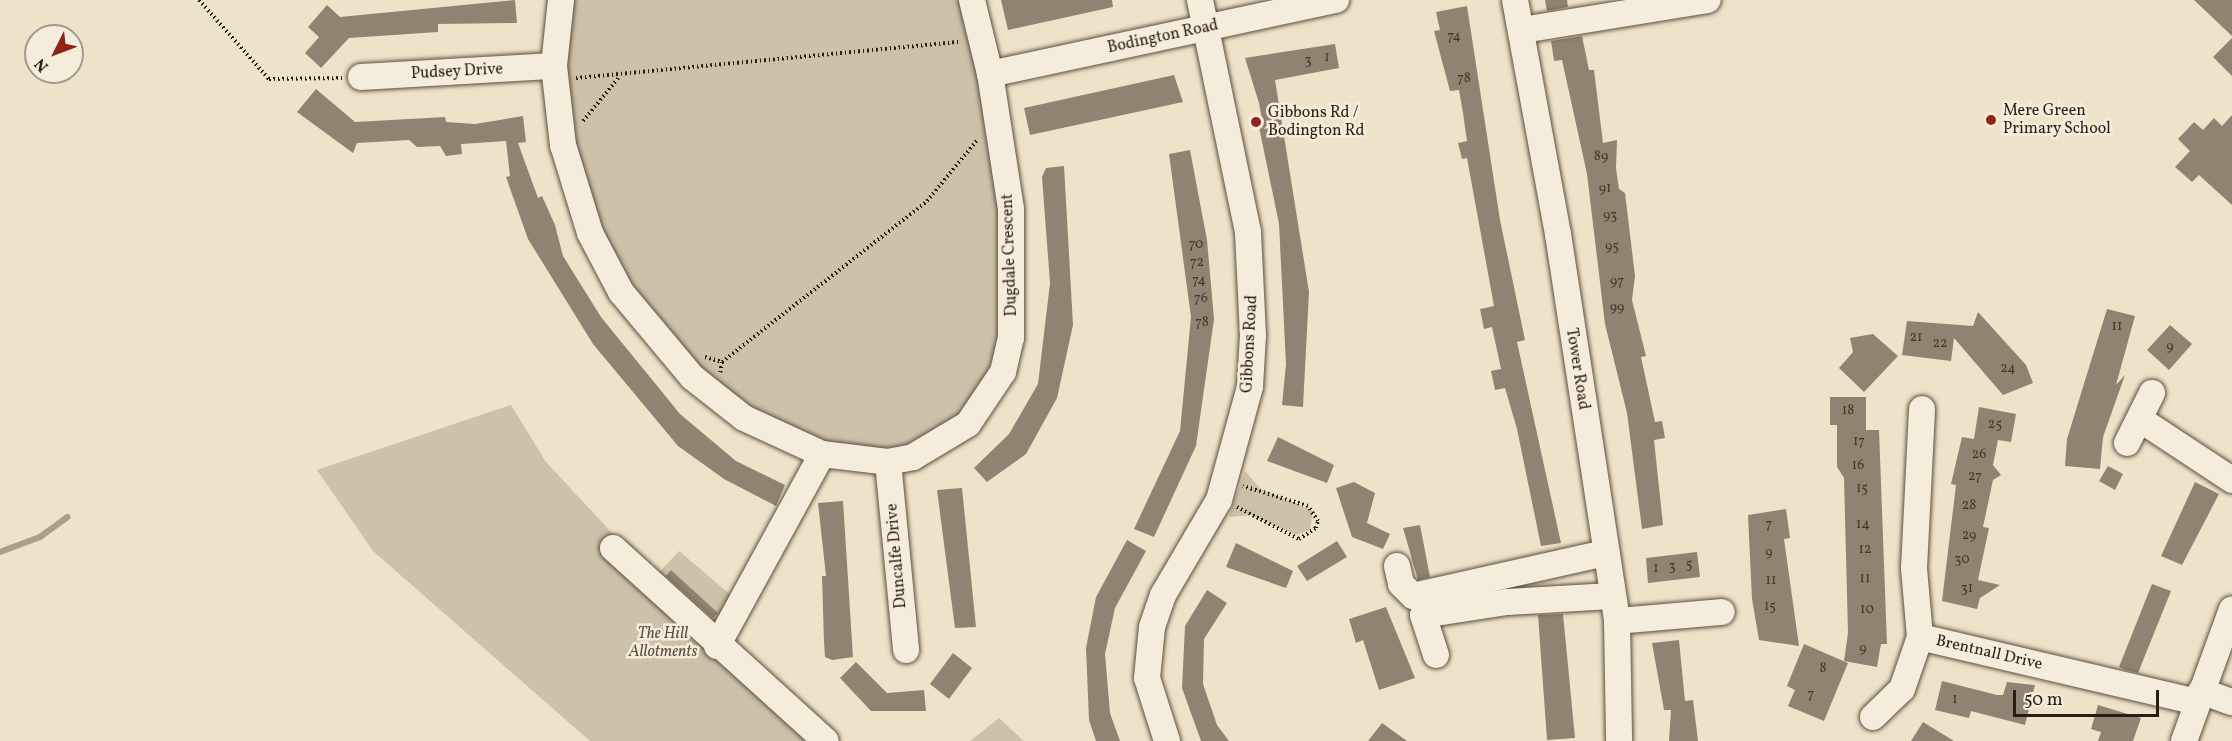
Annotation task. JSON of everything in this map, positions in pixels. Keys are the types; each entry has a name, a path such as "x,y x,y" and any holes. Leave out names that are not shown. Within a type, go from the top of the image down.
{"street":[{"name":"Dugdale Crescent","path":"561,0 554,73 563,145 590,232 621,292 671,355 744,418 822,454 888,462 913,457 968,424 1003,372 1014,303 1011,209 990,74 972,0"},
{"name":"Gibbons Road","path":"1167,741 1148,678 1152,627 1163,595 1222,489 1250,387 1253,274 1200,0"},
{"name":"Bodington Road","path":"990,74 1336,0"},
{"name":"Tower Road","path":"1515,0 1522,30 1615,609 1619,741"},
{"path":"1522,30 1708,0"},
{"name":"Pudsey Drive","path":"361,77 554,73"},
{"path":"2127,443 2152,393"},
{"name":"Brentnall Drive","path":"1872,717 1902,689 1920,637 1914,568 1922,409"},
{"path":"2140,420 2232,480"},
{"path":"717,646 822,454"},
{"name":"Duncalfe Drive","path":"888,462 906,650"},
{"path":"613,548 717,646 826,741"},
{"path":"1397,566 1401,585 1413,596 1606,553"},
{"path":"1436,655 1423,615 1507,602 1615,609 1722,611"},
{"path":"2184,741 2232,609"},
{"name":"Brentnall Drive","path":"1920,637 2232,702"}],"path":[{"path":"199,0 269,79 361,77"},
{"path":"554,73 620,75 982,40"},
{"path":"563,145 620,75"},
{"path":"722,362 927,201 997,115"},
{"path":"1260,487 1308,506 1318,521 1316,528 1299,538 1249,517 1222,489 1260,487"}],"green space":[{"path":"571,0 963,0 1001,202 1004,305 994,371 978,400 930,439 884,452 827,445 766,422 703,375 645,311 606,246 578,168 564,87"},
{"name":"The Hill Allotments","path":"511,405 546,462 654,578 679,551 744,606 731,648 840,741 590,741 373,551 317,470"},
{"path":"1245,471 1261,489 1313,511 1310,530 1296,535 1251,515 1229,517"},
{"path":"999,718 1024,741 970,741"}],"building":[{"path":"515,0 517,23 438,24 438,32 349,38 321,68 305,53 319,37 308,27 327,5 340,17"},
{"path":"1001,0 1112,0 1113,7 1008,30"},
{"path":"1545,0 1567,0 1568,7 1547,11"},
{"path":"2194,0 2232,0 2232,36"},
{"path":"1467,6 1500,220 1525,340 1517,342 1561,543 1541,546 1517,429 1505,388 1495,390 1491,371 1501,369 1492,327 1484,329 1480,309 1494,306 1467,158 1462,159 1458,143 1467,141 1463,113 1459,90 1450,91 1434,31 1440,30 1436,12"},
{"path":"1582,36 1589,70 1594,70 1603,143 1617,140 1616,168 1619,189 1625,193 1635,276 1632,300 1646,356 1641,357 1655,422 1662,421 1665,438 1654,440 1663,525 1642,529 1627,413 1605,324 1587,174 1562,60 1554,61 1551,41"},
{"path":"2232,38 2232,76 2213,57"},
{"path":"1335,44 1339,68 1275,80 1309,292 1303,407 1282,405 1286,364 1279,224 1259,127 1263,126 1259,103 1245,58"},
{"path":"1174,75 1183,102 1030,135 1024,108"},
{"path":"316,89 355,122 445,117 446,122 475,124 523,116 526,142 518,143 538,198 542,196 555,225 563,256 601,317 680,414 736,461 785,485 776,506 724,479 678,446 593,344 528,239 506,177 510,176 506,141 461,144 462,154 446,156 440,146 417,147 409,140 357,143 353,153 297,112"},
{"path":"2232,115 2232,205 2199,175 2192,182 2175,167 2190,151 2178,139 2194,122 2203,130 2214,118 2222,126"},
{"path":"1190,150 1207,240 1214,319 1196,446 1154,537 1134,529 1180,431 1191,317 1169,154"},
{"path":"1064,166 1073,325 1057,398 1026,454 987,482 974,468 1009,434 1038,384 1050,283 1042,177 1046,168"},
{"path":"2107,309 2135,316 2116,385 2125,375 2103,437 2100,469 2065,466 2067,439"},
{"path":"1978,312 2026,365 2033,383 2003,395 1954,338 1951,361 1902,355 1907,321 1973,326"},
{"path":"2170,325 2192,344 2169,370 2147,350"},
{"path":"1873,334 1898,356 1864,392 1839,368 1853,352 1850,338"},
{"path":"1830,397 1866,397 1866,430 1879,430 1887,644 1881,644 1877,667 1844,661 1848,633 1844,478 1837,467 1837,425 1830,425"},
{"path":"1979,407 2016,414 2011,442 1998,440 1993,465 2001,475 1993,480 1983,527 1989,528 1978,580 2000,585 1980,598 1977,609 1942,601 1956,485 1951,484 1962,437 1974,439"},
{"path":"1278,437 1334,465 1327,483 1267,461"},
{"path":"2108,466 2123,474 2115,490 2099,481"},
{"path":"1354,482 1375,493 1367,523 1390,534 1383,549 1352,537 1336,488"},
{"path":"2195,482 2219,494 2182,565 2161,556"},
{"path":"962,488 976,627 955,628 937,490"},
{"path":"843,501 853,657 832,660 825,657 822,576 826,576 818,503"},
{"path":"1786,509 1790,538 1784,539 1799,646 1759,640 1752,599 1748,515"},
{"path":"1420,525 1430,577 1418,580 1403,528"},
{"path":"1127,540 1146,551 1115,608 1105,654 1110,713 1120,741 1096,741 1089,720 1086,648 1096,597"},
{"path":"1337,541 1347,557 1307,581 1297,566"},
{"path":"1236,543 1293,571 1286,588 1226,567"},
{"path":"1697,552 1700,577 1648,583 1646,558"},
{"path":"671,570 718,613 713,618 666,576"},
{"path":"2152,584 2171,591 2138,673 2119,667"},
{"path":"1207,590 1227,603 1204,639 1203,684 1217,725 1229,741 1201,741 1182,688 1185,626"},
{"path":"1386,607 1415,678 1379,690 1363,640 1356,643 1349,619"},
{"path":"1563,614 1575,738 1547,740 1538,615"},
{"path":"1679,640 1685,701 1693,700 1698,741 1669,741 1671,710 1664,710 1652,643"},
{"path":"1804,644 1848,663 1824,721 1788,706 1795,690 1787,686"},
{"path":"953,653 972,668 949,699 930,684"},
{"path":"856,662 887,693 924,690 926,711 871,711 840,678"},
{"path":"1942,681 1997,695 2003,695 2007,682 2035,685 2025,725 1971,711 1969,718 1935,710"},
{"path":"2098,705 2141,718 2133,741 2098,741 2101,732 2091,729"},
{"path":"1923,722 1954,741 1911,741"},
{"path":"1382,723 1407,741 1368,741"}],"waterway":[{"path":"0,552 40,537 68,517"}],"place":[{"name":"Mere Green Primary School","path":"1991,120"},
{"name":"Gibbons Rd / Bodington Rd","path":"1256,122"}]}
